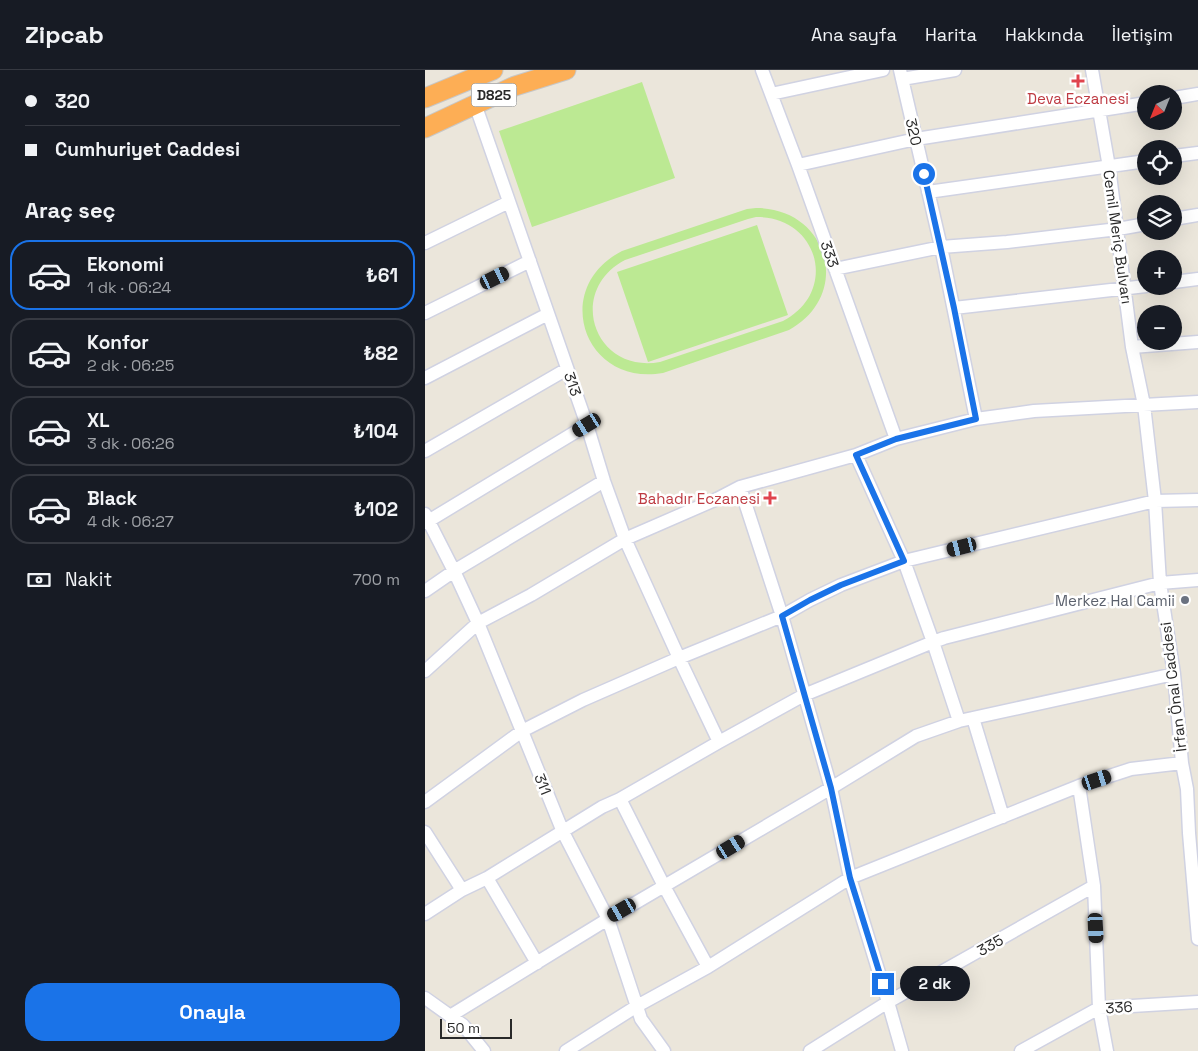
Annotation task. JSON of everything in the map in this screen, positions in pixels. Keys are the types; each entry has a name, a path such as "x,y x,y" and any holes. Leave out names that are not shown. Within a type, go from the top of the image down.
{"highway":[{"name":"D825","path":"425,98 493,70"},
{"name":"D825","path":"425,128 515,86 566,70"}],"street":[{"name":"333","path":"762,70 896,439"},
{"path":"771,94 883,70"},
{"path":"901,74 955,70"},
{"name":"Cemil Meriç Bulvarı","path":"1092,70 1118,229 1132,347 1144,404"},
{"name":"320","path":"901,74 941,247 976,419"},
{"path":"1183,96 1198,94"},
{"name":"313","path":"475,104 625,539 719,742"},
{"path":"798,165 916,139 1137,104"},
{"path":"1182,155 1198,152"},
{"path":"928,192 1137,162"},
{"path":"425,243 509,202"},
{"path":"1182,217 1198,214"},
{"path":"835,269 941,247 1007,242 1137,226"},
{"path":"425,313 530,261"},
{"path":"1182,281 1198,279"},
{"path":"954,308 1137,287"},
{"path":"425,378 548,314"},
{"path":"1132,347 1198,342"},
{"path":"425,451 567,369"},
{"path":"425,671 478,623 531,595 625,539 740,487 856,455 896,439 976,419 1034,411 1198,402"},
{"name":"İrfan Önal Caddesi","path":"1144,404 1155,501 1160,583 1174,674 1182,763 1193,790 1189,834 1195,869 1198,939"},
{"path":"426,519 587,425"},
{"path":"856,455 904,561 959,721"},
{"path":"425,592 454,571 604,481"},
{"path":"740,487 782,616 831,788 850,878 902,1051"},
{"path":"425,802 522,731 583,700 782,616 841,585 904,561 1155,501 1198,500"},
{"name":"311","path":"426,519 454,571 478,623 563,832 608,919 641,1019 664,1051"},
{"path":"425,914 602,807 620,799 804,695 944,638 1160,583 1198,580"},
{"path":"450,1016 608,919 916,736 959,721 1174,674"},
{"path":"973,718 1003,817"},
{"path":"566,1051 637,1006 709,967 850,878 1079,786 1131,769 1182,763"},
{"path":"1079,786 1094,886 1099,1008 1107,1051"},
{"path":"620,799 664,886 709,967"},
{"path":"425,832 462,890"},
{"path":"487,878 537,963"},
{"name":"335","path":"810,1051 888,1002 1094,886"},
{"path":"426,1001 463,1025 484,1051"},
{"name":"336","path":"1021,1051 1099,1008 1198,1002"}],"green space":[{"path":"642,82 675,178 532,227 499,131"},
{"path":"756,208 781,212 801,222 815,237 824,256 826,276 821,296 809,315 789,330 663,373 636,373 613,365 596,350 586,331 583,310 587,288 600,267 622,251 747,209","holes":["756,217 778,220 795,229 807,242 814,258 816,275 811,292 801,308 783,321 660,362 637,362 618,355 604,343 596,327 593,309 596,291 607,274 625,260 748,219"]},
{"path":"757,225 788,315 648,362 617,272"}],"place":[{"name":"Deva Eczanesi","path":"1078,81"},
{"name":"Bahadır Eczanesi","path":"770,498"},
{"name":"Merkez Hal Camii","path":"1185,600"}],"route":[{"path":"883,984 850,878 831,788 782,616 841,585 904,561 856,455 896,439 976,419 954,308 924,174"}]}
